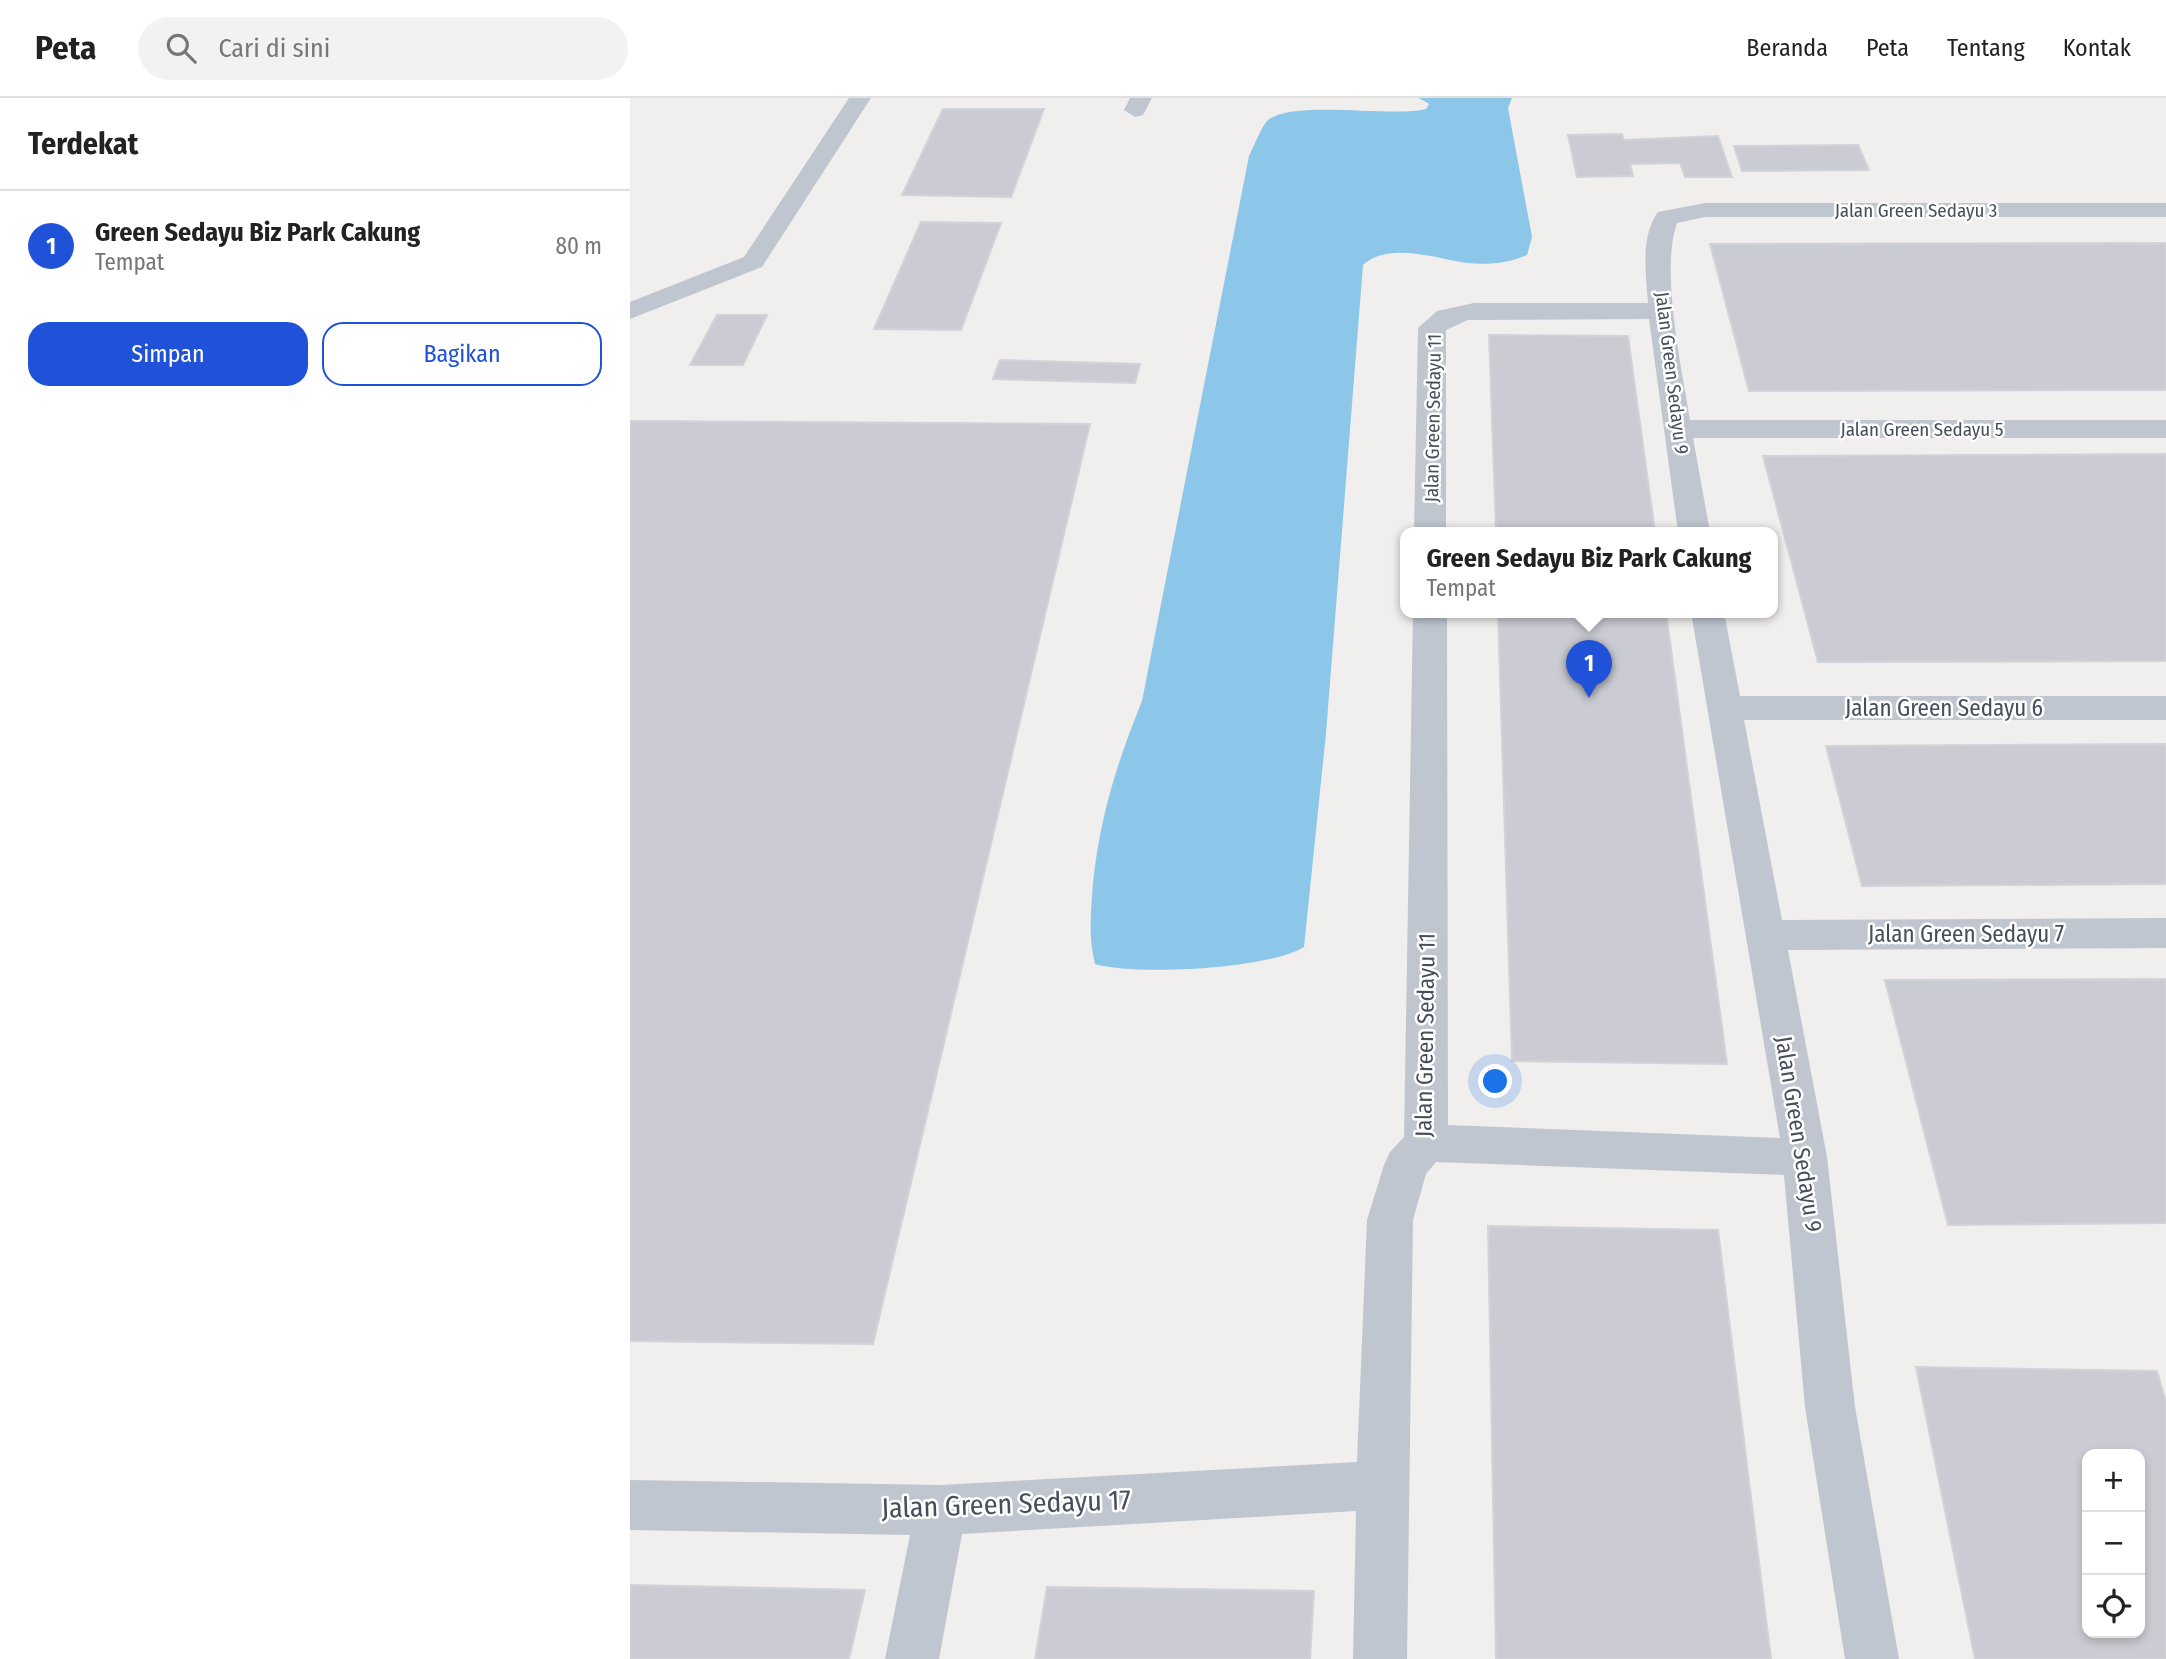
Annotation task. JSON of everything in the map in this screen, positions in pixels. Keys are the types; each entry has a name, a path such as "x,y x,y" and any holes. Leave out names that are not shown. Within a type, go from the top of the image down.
{"lane":[{"path":"630,311 752,262 860,98"},
{"name":"Jalan Green Sedayu 3","path":"1667,217 1705,210 2166,210"},
{"name":"Jalan Green Sedayu 9","path":"1667,217 1658,231 1660,311 1693,527"},
{"name":"Jalan Green Sedayu 11","path":"1430,527 1432,328 1440,319 1450,314 1474,311 1660,311"},
{"name":"Jalan Green Sedayu 5","path":"1678,429 2166,429"},
{"name":"Jalan Green Sedayu 11","path":"1380,1659 1390,1220 1406,1165 1426,1143 1430,618"},
{"name":"Jalan Green Sedayu 9","path":"1708,618 1805,1157 1830,1407 1872,1659"},
{"name":"Jalan Green Sedayu 6","path":"1723,708 2166,708"},
{"name":"Jalan Green Sedayu 7","path":"1766,935 2166,933"},
{"path":"1426,1143 1805,1157"},
{"name":"Jalan Green Sedayu 17","path":"630,1506 941,1510 1382,1485"},
{"path":"912,1659 941,1510"}],"water":[{"path":"1419,98 1512,98 1508,108 1532,237 1527,255 1506,262 1468,263 1400,253 1386,254 1363,265 1326,733 1304,947 1287,955 1262,961 1202,968 1140,970 1095,964 1091,944 1091,914 1100,835 1117,768 1142,701 1249,156 1266,122 1278,115 1317,110 1426,109 1429,104"}],"building":[{"path":"943,109 1044,109 1011,197 902,195"},
{"path":"1622,134 1624,140 1718,136 1732,177 1685,177 1680,163 1630,164 1633,176 1577,177 1568,135"},
{"path":"1858,145 1869,170 1742,171 1734,146"},
{"path":"921,222 1001,223 961,330 874,329"},
{"path":"2166,243 2166,390 1749,391 1710,244"},
{"path":"717,315 767,315 743,365 690,365"},
{"path":"1489,335 1628,336 1654,527 1496,527"},
{"path":"1000,360 1140,364 1135,383 993,379"},
{"path":"630,421 1090,424 873,1344 630,1341"},
{"path":"2166,454 2166,661 1818,662 1763,456"},
{"path":"1498,618 1667,618 1727,1064 1512,1061"},
{"path":"2166,744 2166,884 1862,886 1826,746"},
{"path":"2166,979 2166,1223 1948,1225 1885,980"},
{"path":"1488,1226 1718,1230 1771,1659 1496,1659"},
{"path":"1916,1367 2157,1371 2166,1402 2166,1659 1975,1659"},
{"path":"630,1585 865,1590 849,1659 630,1659"},
{"path":"1047,1587 1314,1591 1310,1659 1035,1659"}],"place":[{"name":"Green Sedayu Biz Park Cakung","path":"1589,698"}]}
